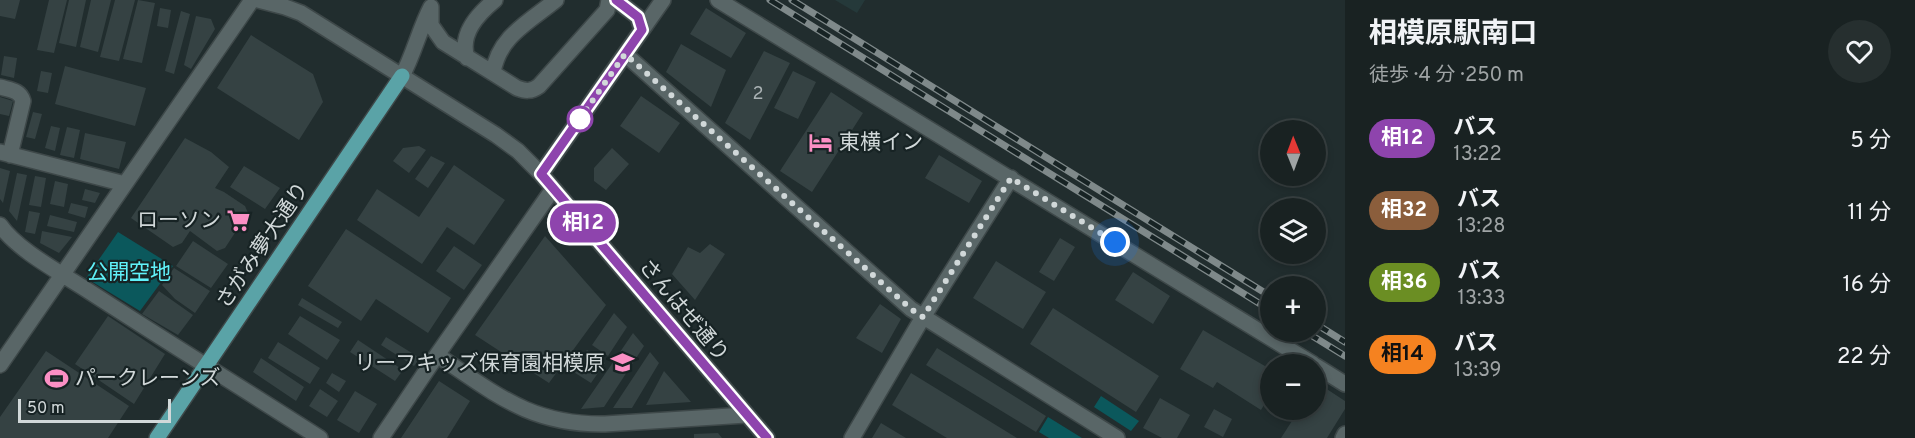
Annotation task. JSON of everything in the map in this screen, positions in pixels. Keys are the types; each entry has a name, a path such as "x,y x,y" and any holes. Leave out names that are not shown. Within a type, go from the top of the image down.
{"main road":[{"name":"さがみ夢大通り","path":"157,438 402,76"}],"street":[{"path":"0,365 252,0"},
{"name":"さんはぜ通り","path":"258,0 301,14 518,151 541,174 766,438"},
{"path":"468,58 466,44 472,24 478,14 495,0"},
{"path":"493,73 496,56 506,40 556,0"},
{"path":"433,3 431,25 443,42 525,91 534,90 607,10 609,0"},
{"path":"616,0 638,17 642,30"},
{"path":"541,174 663,0"},
{"path":"718,0 1296,354"},
{"path":"402,76 413,56 420,27 433,3"},
{"path":"625,54 923,317 1117,438"},
{"path":"0,87 17,92 23,101 5,154 125,184"},
{"path":"852,438 923,317 1011,178"},
{"path":"381,438 553,189"},
{"path":"0,225 9,238 63,274 320,438"},
{"path":"437,355 512,404 536,415 559,421 605,424 746,415"},
{"path":"1326,372 1345,384"}],"shaded area":[{"path":"835,0 865,0 857,13"}],"green space":[{"name":"公開空地","path":"118,232 173,266 140,311 86,278"},
{"path":"1101,396 1139,421 1131,431 1094,407"},
{"path":"1048,417 1082,438 1049,438 1039,432"}],"building":[{"path":"0,0 20,0 15,19 0,16"},
{"path":"49,0 67,0 54,53 37,50"},
{"path":"69,0 86,0 76,47 59,43"},
{"path":"91,0 111,0 98,52 80,47"},
{"path":"115,0 135,0 119,61 100,57"},
{"path":"138,0 155,3 142,63 123,59"},
{"path":"160,8 171,10 168,28 157,26"},
{"path":"706,8 746,33 731,58 690,34"},
{"path":"181,11 190,14 174,74 165,71"},
{"path":"196,16 211,19 215,29 191,69 184,65"},
{"path":"251,35 313,74 323,102 299,140 217,88"},
{"path":"681,44 726,70 711,107 666,72"},
{"path":"764,51 790,63 750,140 725,123"},
{"path":"4,56 17,58 14,78 1,75"},
{"path":"65,66 146,88 135,126 55,104"},
{"path":"41,71 52,73 48,93 37,91"},
{"path":"793,71 816,82 798,119 774,108"},
{"name":"東横イン","path":"831,92 863,113 812,192 780,171"},
{"path":"641,96 680,123 659,153 620,126"},
{"path":"0,97 13,101 9,116 0,114"},
{"path":"33,112 42,114 35,139 26,137"},
{"path":"51,126 60,128 55,151 45,148"},
{"path":"67,127 80,130 74,158 60,155"},
{"path":"85,133 126,142 119,169 80,159"},
{"path":"185,138 211,152 229,167 215,188 245,206 248,213 225,248 217,251 190,231 182,243 173,247 131,218"},
{"path":"419,146 426,150 409,173 393,161 403,148"},
{"path":"612,148 629,164 606,190 594,181 594,168"},
{"path":"939,155 982,181 969,203 925,178"},
{"path":"431,156 445,163 428,188 415,179"},
{"path":"454,165 505,200 474,245 447,227 422,264 357,220 377,189 419,217"},
{"path":"244,166 280,188 265,209 230,187"},
{"path":"0,168 10,171 3,203 0,199"},
{"path":"17,173 27,175 17,221 9,211"},
{"path":"35,176 46,178 41,207 29,205"},
{"path":"55,181 68,184 64,207 50,204"},
{"path":"85,189 100,193 95,203 82,200"},
{"path":"71,203 88,207 85,218 68,213"},
{"path":"29,211 40,213 35,234 25,232"},
{"path":"50,215 77,222 74,232 47,226"},
{"path":"346,229 451,298 428,333 376,299 361,321 308,286"},
{"path":"42,231 72,237 59,253 40,243"},
{"path":"545,236 606,305 549,383 475,335"},
{"path":"1060,238 1075,247 1054,281 1039,272"},
{"path":"193,241 228,264 211,288 176,266"},
{"path":"710,244 725,254 695,300 672,274 688,247 700,253"},
{"path":"454,246 482,265 464,290 436,271"},
{"path":"996,261 1046,292 1023,329 973,298"},
{"path":"174,268 210,291 195,313 175,299 162,285"},
{"path":"1133,272 1170,296 1153,324 1115,300"},
{"path":"159,291 193,315 178,335 142,314"},
{"path":"302,298 342,322 338,328 298,305"},
{"path":"880,304 901,319 882,353 856,338"},
{"path":"1053,308 1159,376 1136,412 1030,344"},
{"path":"614,313 627,327 608,356 592,345"},
{"path":"108,316 165,354 134,404 75,364"},
{"path":"300,316 340,340 327,360 288,334"},
{"path":"1203,330 1260,363 1260,409 1217,382 1213,388 1180,369"},
{"path":"633,333 644,346 604,407 581,409"},
{"path":"386,337 420,358 414,366 381,345"},
{"path":"358,340 403,370 395,381 350,352"},
{"path":"278,342 320,368 310,384 268,358"},
{"path":"937,348 1046,416 1036,432 926,365"},
{"path":"587,350 605,363 591,383 572,371"},
{"name":"パークレーンズ","path":"46,351 129,406 108,438 0,438 0,417"},
{"path":"650,352 659,363 632,408 613,408"},
{"path":"261,358 304,387 296,401 253,372"},
{"path":"664,371 691,402 646,405"},
{"path":"332,373 346,381 339,392 326,383"},
{"path":"911,373 1017,438 947,438 892,405"},
{"path":"439,381 470,401 447,438 401,438"},
{"path":"320,389 338,401 327,417 309,406"},
{"path":"1326,389 1345,401 1345,409 1327,438 1281,438 1293,420 1326,420"},
{"path":"355,391 377,404 359,433 337,420"},
{"path":"1160,398 1190,415 1177,438 1162,438 1143,428"},
{"path":"1214,409 1232,419 1223,437 1204,427"},
{"path":"881,423 906,438 872,438"},
{"path":"718,433 722,438 694,438 694,434"}],"railway":[{"path":"770,0 1260,304"},
{"path":"792,0 1260,290"},
{"path":"1326,330 1345,342"},
{"path":"1322,342 1345,356"}],"bus line":[{"name":"相12","path":"616,0 638,17 642,30 541,174 767,438"}],"place":[{"name":"東横イン","path":"821,142"},
{"name":"ローソン","path":"239,220"},
{"name":"リーフキッズ保育園相模原","path":"623,363"},
{"name":"パークレーンズ","path":"57,378"}],"route":[{"path":"580,119 577,123 625,54 911,309 923,317 1011,178 1115,242"}]}
